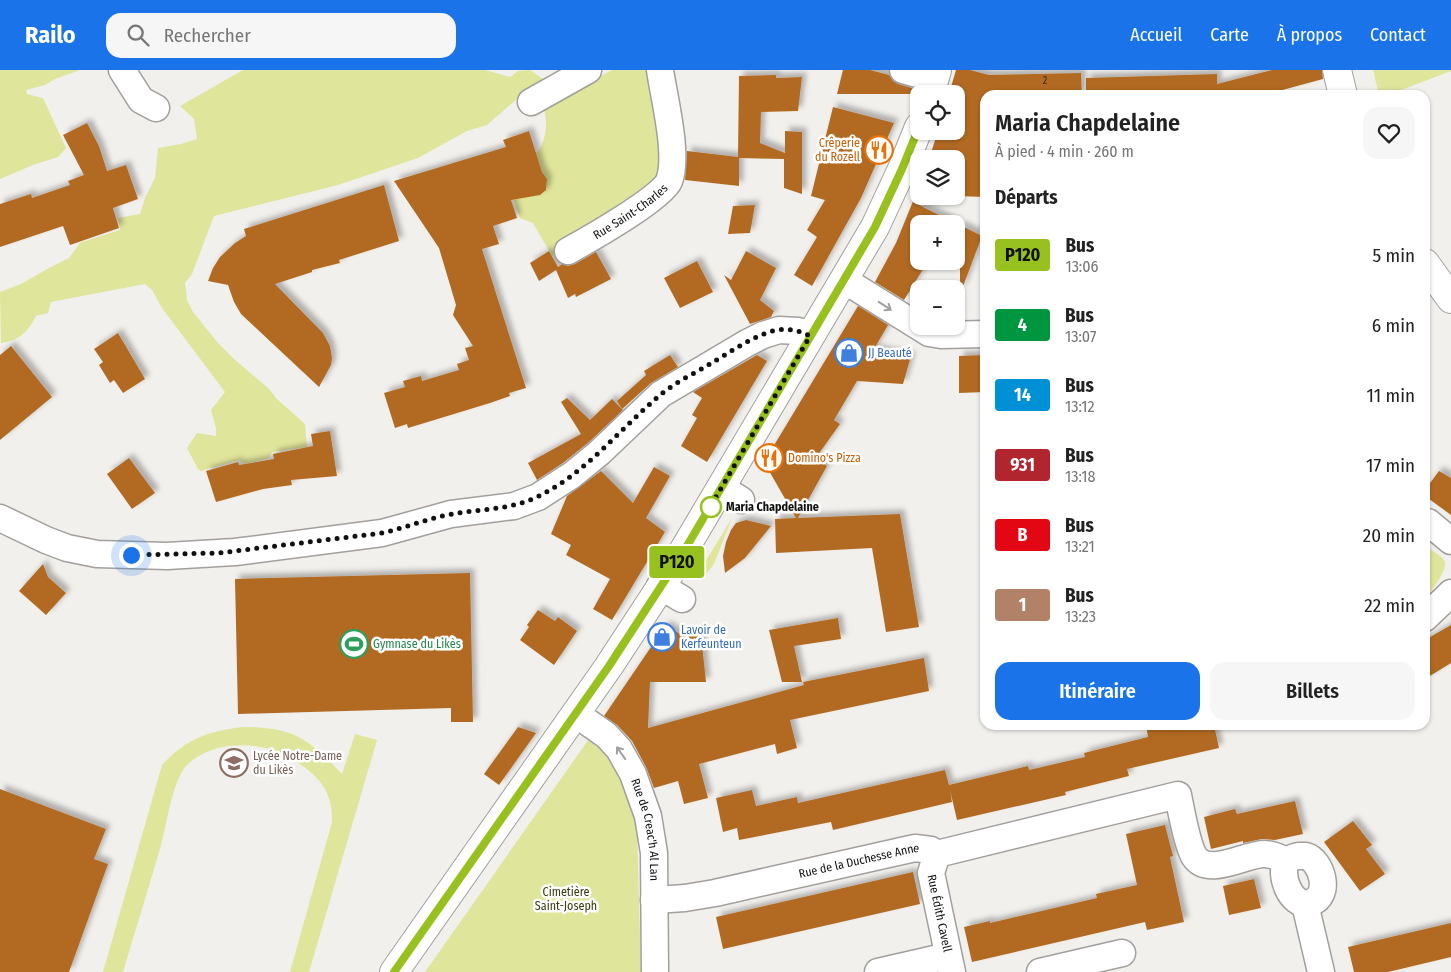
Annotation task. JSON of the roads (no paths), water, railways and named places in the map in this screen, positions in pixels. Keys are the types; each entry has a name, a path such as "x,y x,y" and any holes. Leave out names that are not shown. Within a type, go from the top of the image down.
{"main road":[{"path":"1337,70 1343,90"},
{"path":"394,972 609,666 671,593 675,565 732,494 810,336 883,211 914,140"},
{"path":"1430,272 1451,298"}],"street":[{"path":"122,70 141,100 156,108"},
{"path":"531,102 588,70"},
{"name":"Rue Saint-Charles","path":"568,252 617,223 656,195 668,183 672,172 673,156 660,70"},
{"path":"902,70 934,81"},
{"path":"844,280 929,333 941,335 980,334"},
{"path":"0,518 46,540 68,548 97,554 167,556 236,552 382,533 451,514 514,506 538,497 572,476 661,394 747,343 763,334 779,330 798,331 810,336"},
{"path":"1430,524 1451,541"},
{"path":"1430,613 1451,593"},
{"name":"Rue de Creac'h Al Lan","path":"576,714 612,741 633,774 648,816 652,830 654,853 656,972"},
{"name":"Rue de la Duchesse Anne","path":"654,900 685,898 715,893 914,848 930,850 937,854 1178,796 1192,849 1199,861 1210,866 1265,854 1278,857 1286,862"},
{"name":"Rue Édith Cavell","path":"937,854 931,873 950,964"},
{"path":"1306,856 1314,863 1323,879 1322,893 1318,899 1305,904 1294,899 1289,892 1284,875 1286,862 1291,858 1306,856"},
{"path":"1305,904 1321,972"},
{"path":"1040,972 1122,954"},
{"path":"878,972 950,964"}],"place":[{"name":"Crêperie du Rozell","path":"879,150"},
{"name":"JJ Beauté","path":"849,353"},
{"name":"Domino's Pizza","path":"769,458"},
{"name":"Maria Chapdelaine","path":"711,507"},
{"name":"Lavoir de Kerfeunteun","path":"662,637"},
{"name":"Gymnase du Likès","path":"354,644"},
{"name":"Lycée Notre-Dame du Likès","path":"234,763"}],"park label":[{"name":"Cimetière Saint-Joseph","path":"566,899"}]}
